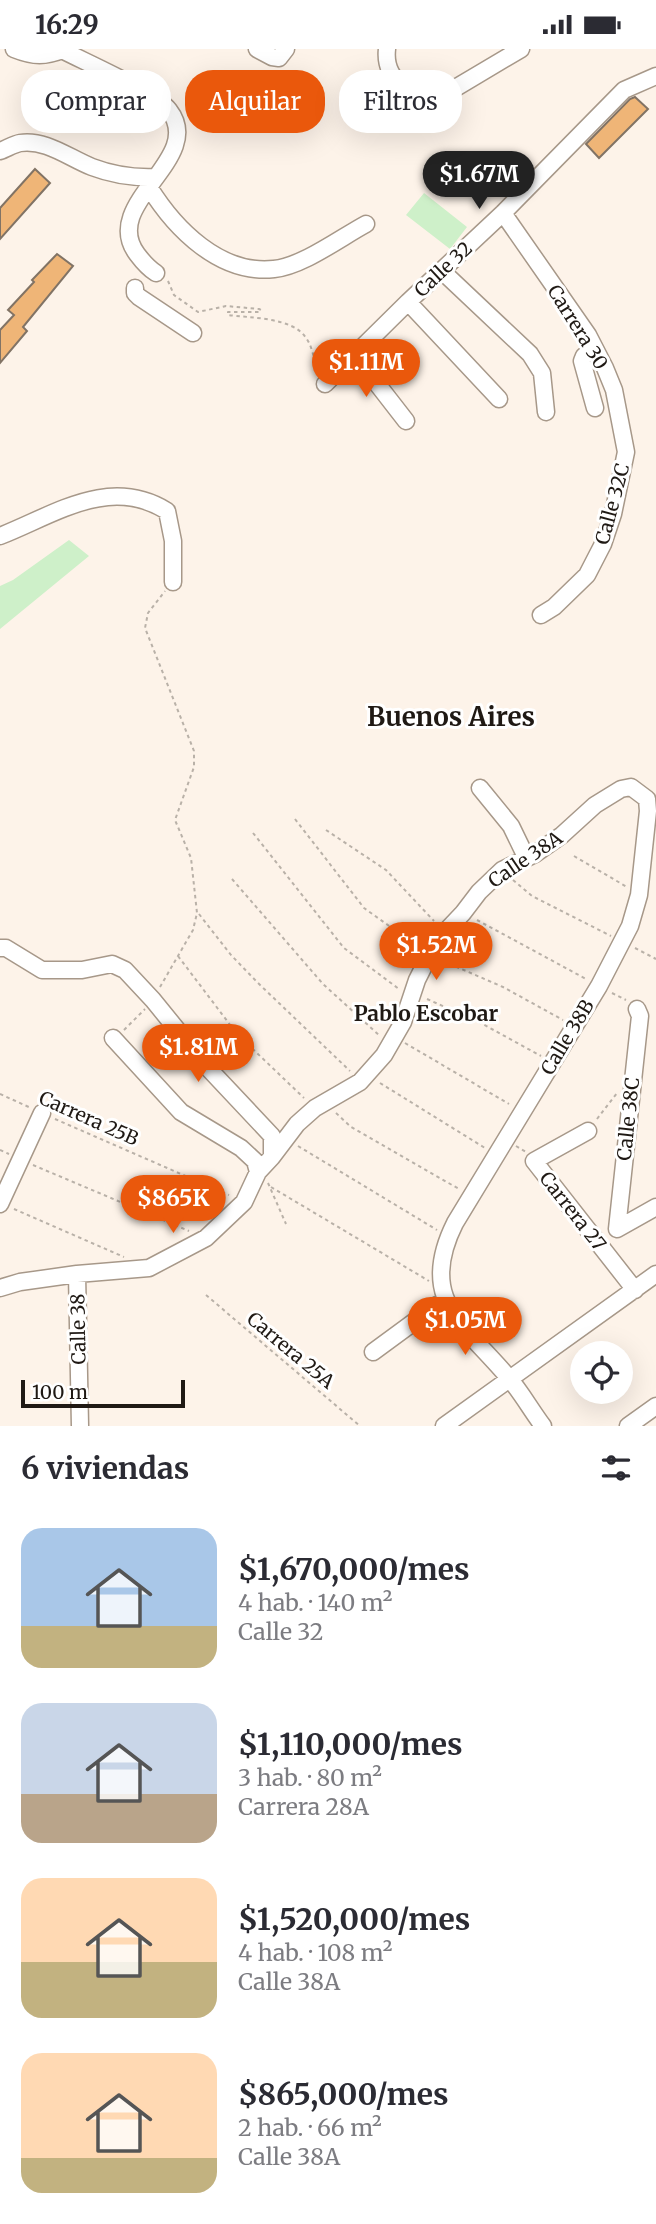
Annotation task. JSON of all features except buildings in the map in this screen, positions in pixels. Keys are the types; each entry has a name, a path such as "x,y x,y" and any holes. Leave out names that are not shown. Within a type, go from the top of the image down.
{"street":[{"path":"14,49 33,56 46,56 63,50 158,99 168,108 178,126 174,149 132,215 130,241 148,268 156,273"},
{"path":"257,49 279,58 286,49"},
{"path":"387,49 388,65 401,86 422,96 434,97 447,93 521,49"},
{"name":"Calle 32","path":"328,381 503,213 624,90 655,78"},
{"path":"0,151 20,143 46,145 114,175 152,182"},
{"path":"152,182 163,210 181,229 225,261 241,268 275,269 287,266 366,224"},
{"name":"Carrera 30","path":"503,213 595,349 614,390 626,452"},
{"path":"442,271 530,354 542,373 545,412"},
{"path":"135,288 139,297 193,333"},
{"path":"408,302 499,399"},
{"path":"595,349 584,356 582,361 595,408"},
{"path":"354,354 407,421"},
{"name":"Calle 32C","path":"541,615 554,607 587,575 603,544 613,514 626,452"},
{"path":"0,536 76,502 137,497 167,511 173,541 173,582"},
{"name":"Calle 38A","path":"0,1288 20,1282 77,1274 149,1268 206,1238 244,1202 257,1172 285,1139 320,1106 364,1078 393,1041 430,955 445,932 479,892 502,870 562,835 595,805 621,789 631,787 641,793"},
{"path":"480,788 511,826 526,857"},
{"name":"Calle 38B","path":"440,1276 448,1237 599,986 630,926 651,838 647,799 641,793"},
{"path":"0,948 6,948 42,970 82,970 118,965 153,1000 209,1069 272,1136 272,1157"},
{"name":"Calle 38C","path":"638,1009 640,1016 617,1229 656,1207"},
{"path":"113,1038 181,1112 241,1148 255,1161 257,1172"},
{"path":"0,1204 41,1113"},
{"path":"534,1161 588,1131"},
{"name":"Carrera 27","path":"534,1161 635,1290"},
{"name":"Calle 38","path":"77,1274 80,1426"},
{"path":"444,1426 656,1274"},
{"path":"440,1276 445,1301 461,1325 510,1379 543,1426"},
{"path":"373,1352 445,1301"},
{"path":"628,1426 656,1405"}],"path":[{"path":"156,273 172,285 174,295 198,312 226,306 259,309 259,312 228,312 228,315 275,320 299,332 306,337 328,381"},
{"path":"113,1038 125,1030 153,1000 193,930 197,913 191,858 175,820 194,767 194,751 145,628 148,613 173,582"},
{"path":"295,819 364,908 430,955 503,987 574,1026"},
{"path":"326,830 386,870 445,932"},
{"path":"253,833 344,948 412,996 479,1022 552,1062"},
{"path":"574,856 639,895"},
{"path":"502,870 532,896 656,958"},
{"path":"232,879 323,984 393,1041 522,1111"},
{"path":"197,913 206,920 231,955 257,983 364,1078 496,1155"},
{"path":"463,913 632,1003 638,1009"},
{"path":"178,956 237,1034 320,1106 351,1127 471,1196"},
{"path":"588,1131 618,1092"},
{"name":"Carrera 25B","path":"0,1094 244,1202"},
{"path":"285,1139 448,1237"},
{"name":"Carrera 27","path":"505,1139 523,1150 534,1161"},
{"path":"0,1150 206,1238"},
{"path":"257,1172 271,1187 426,1280 440,1276"},
{"path":"271,1187 286,1223"},
{"path":"0,1204 125,1257"},
{"name":"Carrera 25A","path":"206,1295 359,1426"}],"green space":[{"path":"424,193 467,227 450,249 406,215"},
{"path":"69,540 89,556 0,629 0,586 13,580"}],"district":[{"name":"Buenos Aires","path":"451,717"},
{"name":"Pablo Escobar","path":"426,1014"}]}
